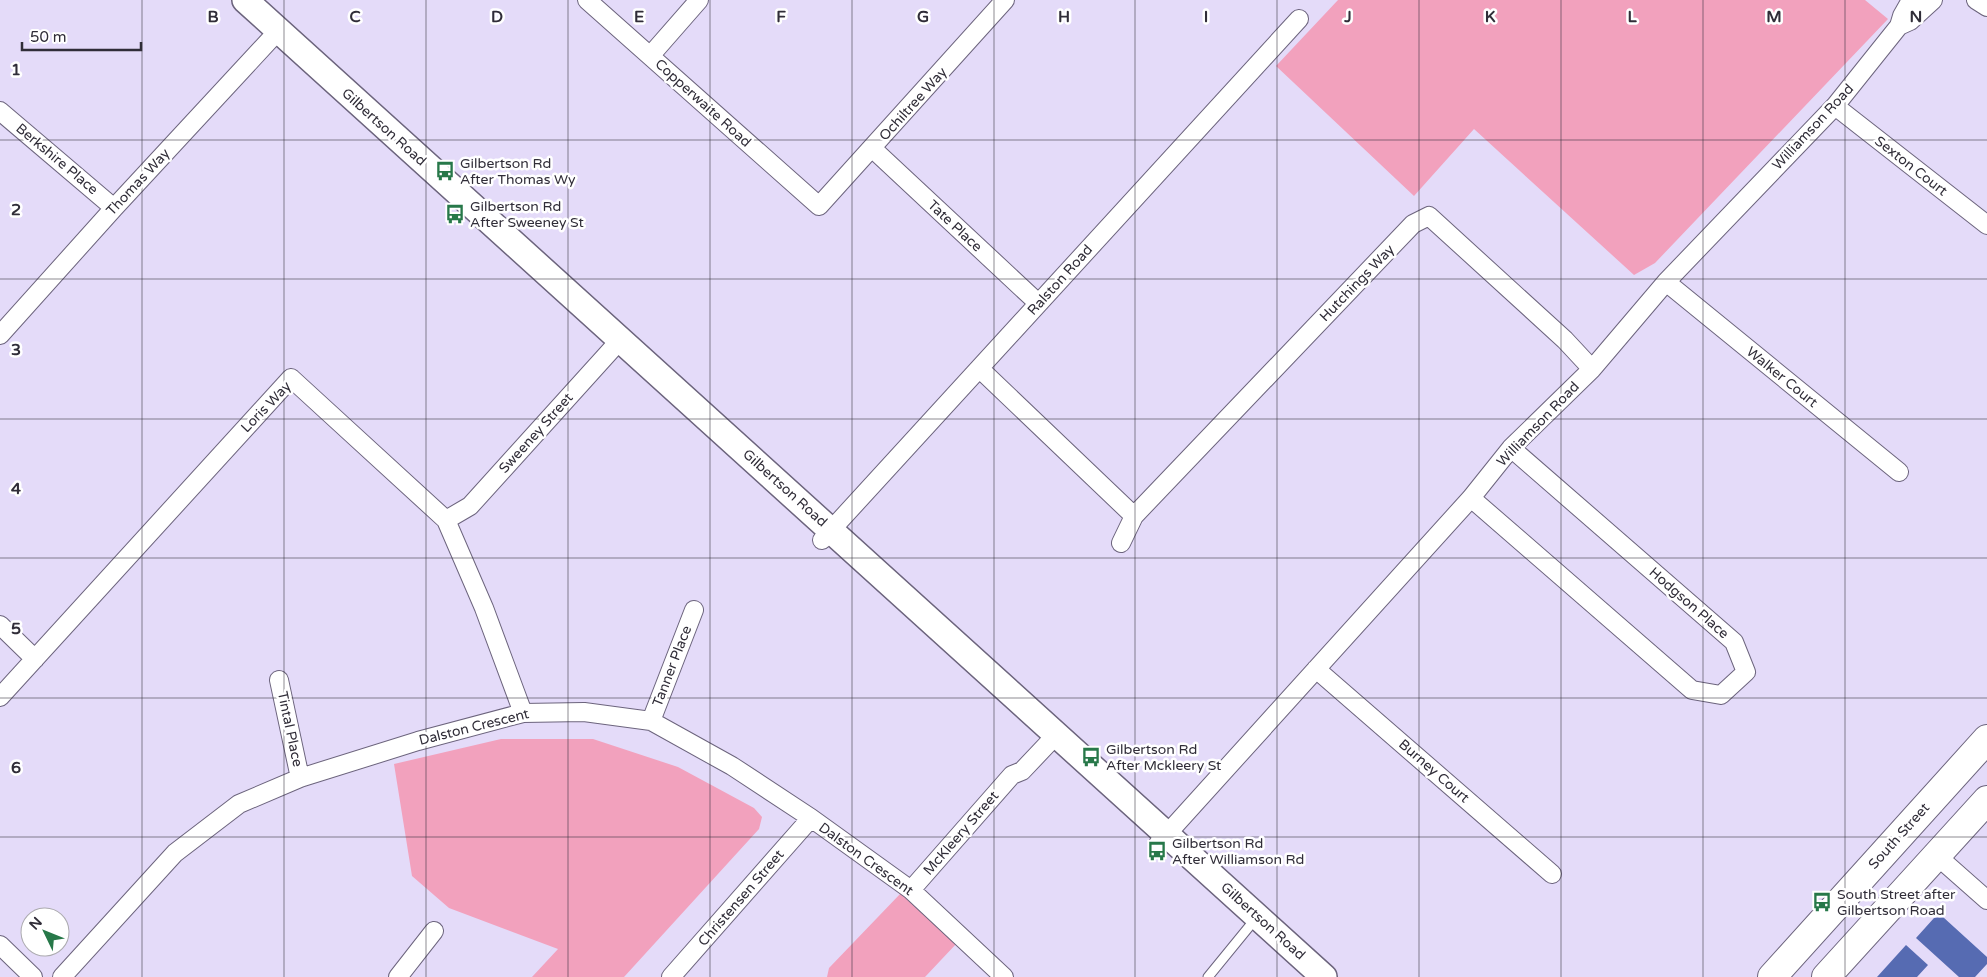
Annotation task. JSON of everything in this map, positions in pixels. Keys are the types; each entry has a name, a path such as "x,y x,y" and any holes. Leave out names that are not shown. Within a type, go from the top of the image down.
{"highway":[{"name":"South Street","path":"1772,977 1987,740"},
{"path":"1826,977 1987,800"}],"street":[{"name":"Gilbertson Road","path":"227,0 254,8 274,35 826,535 1253,921 1324,977"},
{"name":"Copperwaite Road","path":"587,0 819,206"},
{"path":"650,56 699,0"},
{"name":"Ochiltree Way","path":"819,206 1005,0"},
{"name":"Williamson Road","path":"1162,839 1471,498 1510,448 1592,369 1666,282 1835,106 1899,26 1911,0"},
{"name":"Williamson Road","path":"1899,26 1910,21 1933,0"},
{"path":"1976,0 1987,7"},
{"name":"Ralston Road","path":"826,535 1299,19"},
{"name":"Thomas Way","path":"0,335 274,35"},
{"name":"Sexton Court","path":"1835,106 1987,225"},
{"name":"Berkshire Place","path":"0,111 114,208"},
{"name":"Tate Place","path":"872,149 1038,303"},
{"name":"Hutchings Way","path":"1121,542 1134,516 1413,224 1429,216 1565,340 1592,369"},
{"name":"Walker Court","path":"1666,282 1899,472"},
{"name":"Sweeney Street","path":"446,520 470,506 617,344"},
{"path":"980,369 1134,516"},
{"name":"Loris Way","path":"0,697 291,378 446,520 484,608 523,712"},
{"name":"Hodgson Place","path":"1471,498 1692,690 1721,695 1746,672 1734,642 1510,448"},
{"name":"Tanner Place","path":"651,721 694,610"},
{"path":"0,624 35,659"},
{"name":"Burney Court","path":"1316,669 1552,874"},
{"name":"Tintal Place","path":"279,680 300,778"},
{"name":"Dalston Crescent","path":"62,977 175,853 239,804 300,778 418,741 523,712 584,712 651,721 732,766 811,818 911,890 1004,977"},
{"name":"McKleery Street","path":"911,890 1012,775 1022,771 1048,735"},
{"name":"Christensen Street","path":"671,977 811,818"},
{"path":"1936,855 1987,900"},
{"name":"Gilbertson Road","path":"1253,921 1304,977"},
{"path":"398,977 434,931"},
{"path":"0,945 33,977"}],"lane":[{"path":"1208,977 1253,921"}],"shaded area":[{"path":"1338,0 1865,0 1888,19 1655,263 1634,275 1474,129 1414,196 1276,66"},
{"path":"501,739 593,739 678,767 754,808 762,817 759,829 624,977 532,977 558,949 449,908 412,876 394,764"},
{"path":"901,893 957,943 925,977 827,977 829,968"}],"building":[{"path":"1943,917 1987,957 1987,964 1975,977 1959,977 1916,938 1934,918"},
{"path":"1906,945 1928,965 1917,977 1877,977"}],"place":[{"name":"Gilbertson Rd After Thomas Wy","path":"445,171"},
{"name":"Gilbertson Rd After Sweeney St","path":"455,214"},
{"name":"Gilbertson Rd After Mckleery St","path":"1091,757"},
{"name":"Gilbertson Rd After Williamson Rd","path":"1157,851"},
{"name":"South Street after Gilbertson Road","path":"1822,902"}]}
